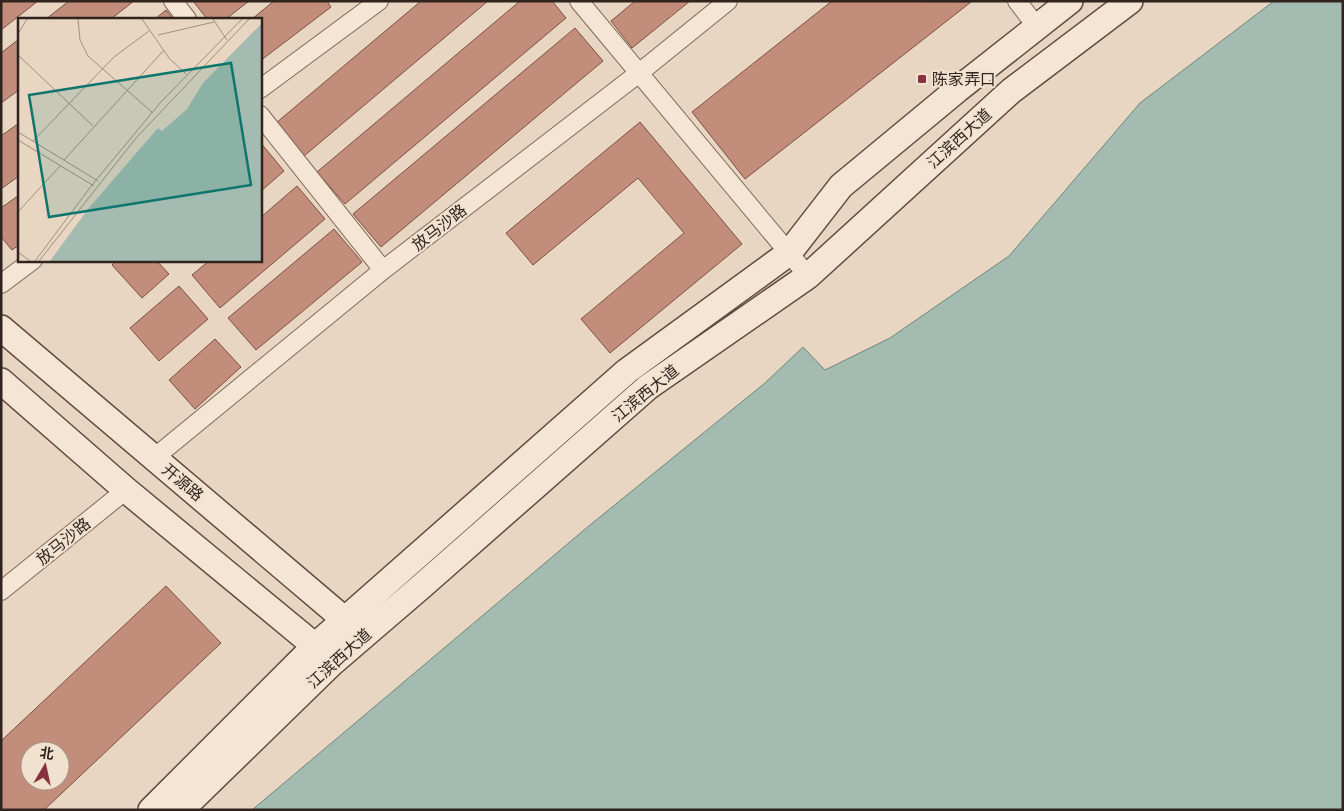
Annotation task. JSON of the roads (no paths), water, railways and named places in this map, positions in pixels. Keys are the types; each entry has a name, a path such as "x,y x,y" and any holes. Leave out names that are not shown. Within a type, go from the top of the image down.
{"main road":[{"name":"江滨西大道","path":"355,628 627,372 789,253 841,186 957,90 1070,1"},
{"name":"江滨西大道","path":"152,810 355,628 648,387 808,276 1011,91 1130,1"},
{"name":"开源路","path":"1,328 355,628"},
{"path":"1,381 126,490 323,655"},
{"name":"江滨西大道","path":"180,810 323,655"}],"street":[{"path":"173,1 186,18"},
{"path":"261,88 379,1"},
{"path":"579,1 808,276"},
{"name":"放马沙路","path":"154,458 382,270 639,73 728,1"},
{"path":"1018,1 1037,27"},
{"path":"261,116 382,270"},
{"path":"1,284 32,261"},
{"name":"放马沙路","path":"1,591 126,490"}],"place":[{"name":"陈家弄口","path":"922,79"}]}
